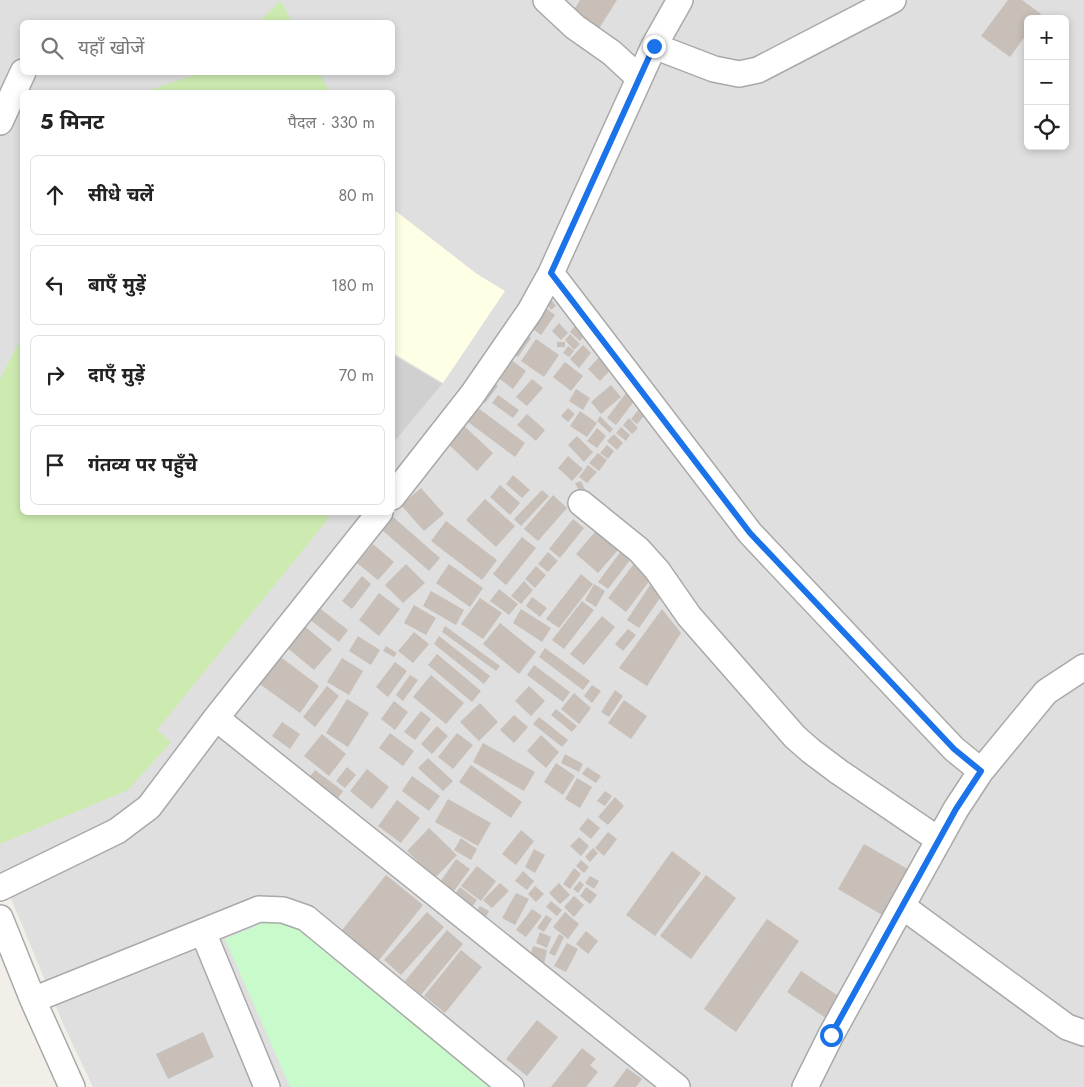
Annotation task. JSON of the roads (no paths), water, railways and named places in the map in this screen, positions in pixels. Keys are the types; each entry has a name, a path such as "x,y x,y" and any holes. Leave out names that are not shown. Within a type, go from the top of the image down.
{"street":[{"path":"546,0 575,27 612,53 639,78"},
{"path":"395,493 472,395 530,311 551,273 654,46 680,0"},
{"path":"654,46 714,69 739,74 758,70 893,0"},
{"path":"0,122 22,75"},
{"path":"551,273 750,533 954,749 981,771"},
{"path":"581,503 618,532 657,570 690,616 795,737 811,752 939,840"},
{"path":"0,888 116,832 149,807 216,718 378,515"},
{"path":"805,1087 831,1035 902,906 981,771 1046,692 1084,666"},
{"path":"216,718 677,1087"},
{"path":"902,906 1067,1027 1084,1033"},
{"path":"33,1000 259,910 283,910 306,918 511,1087"},
{"path":"0,918 33,1000 72,1087"},
{"path":"203,932 267,1087"}]}
